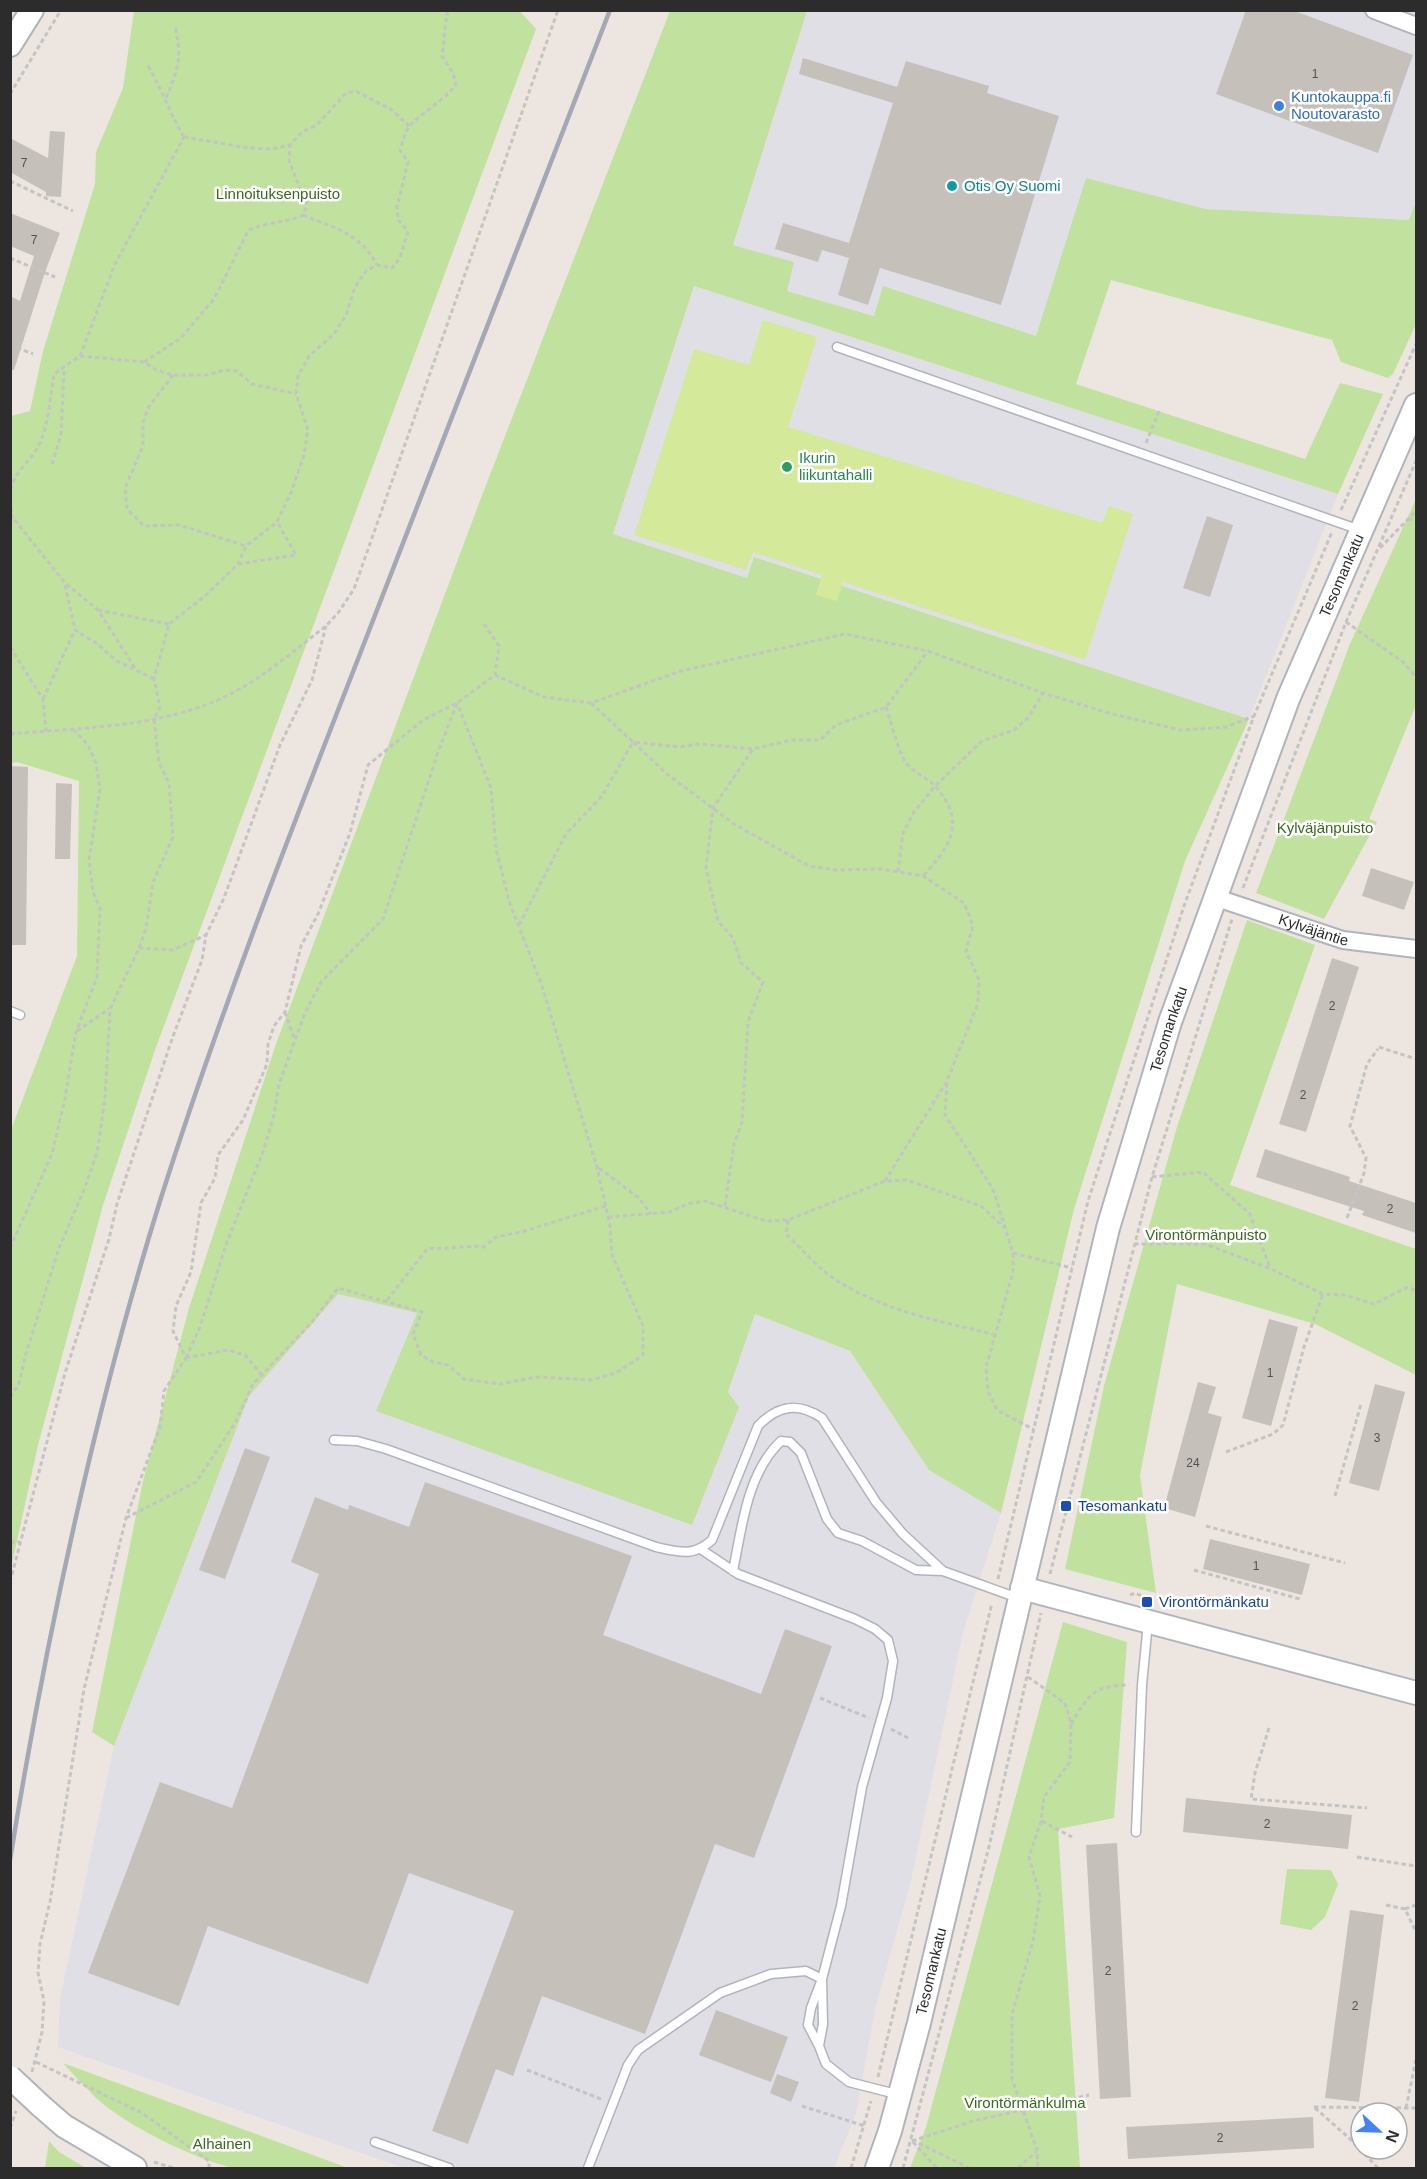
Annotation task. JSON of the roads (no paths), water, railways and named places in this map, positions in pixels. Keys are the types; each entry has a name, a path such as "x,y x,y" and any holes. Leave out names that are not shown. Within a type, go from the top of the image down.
{"main road":[{"path":"10,45 32,10"},
{"name":"Tesomankatu","path":"877,2169 900,2095 953,1883 1108,1228 1170,1022 1288,699 1416,405"},
{"path":"1021,1593 1046,1594 1416,1693"},
{"path":"10,2077 64,2126 135,2169"}],"street":[{"path":"1374,10 1416,26"},
{"name":"Kylväjäntie","path":"1214,897 1342,940 1416,949"}],"lane":[{"path":"837,347 1360,530"},
{"path":"10,1011 20,1015"},
{"path":"702,1550 712,1540 758,1426 771,1413 788,1406 809,1409 822,1418 876,1502 903,1534 943,1571"},
{"path":"334,1440 357,1441 386,1449 656,1547 681,1552 702,1550 733,1570 855,1619 875,1629 888,1640 893,1661 880,1723 862,1787 841,1906 808,2025 826,2064 849,2082 900,2095"},
{"path":"733,1570 751,1494 761,1467 771,1451 781,1441 790,1442 801,1453 827,1519 838,1533 862,1540 916,1570 943,1571 995,1590 1021,1593"},
{"path":"1136,1832 1142,1685 1148,1622"},
{"path":"588,2169 628,2065 638,2050 720,1993 771,1974 806,1971 822,1979"},
{"path":"819,2046 823,2024 822,1979"},
{"path":"375,2142 449,2169"}],"railway":[{"path":"10,1860 39,1694 73,1528 113,1363 182,1133 280,861 610,10"}],"place":[{"name":"Kuntokauppa.fi Noutovarasto","path":"1279,106"},
{"name":"Otis Oy Suomi","path":"952,186"},
{"name":"Ikurin liikuntahalli","path":"787,467"},
{"name":"Tesomankatu","path":"1066,1506"},
{"name":"Virontörmänkatu","path":"1147,1602"}],"park label":[{"name":"Linnoituksenpuisto","path":"278,194"},
{"name":"Kylväjänpuisto","path":"1325,828"},
{"name":"Virontörmänpuisto","path":"1206,1235"},
{"name":"Virontörmänkulma","path":"1025,2103"},
{"name":"Alhainen","path":"222,2144"}]}
